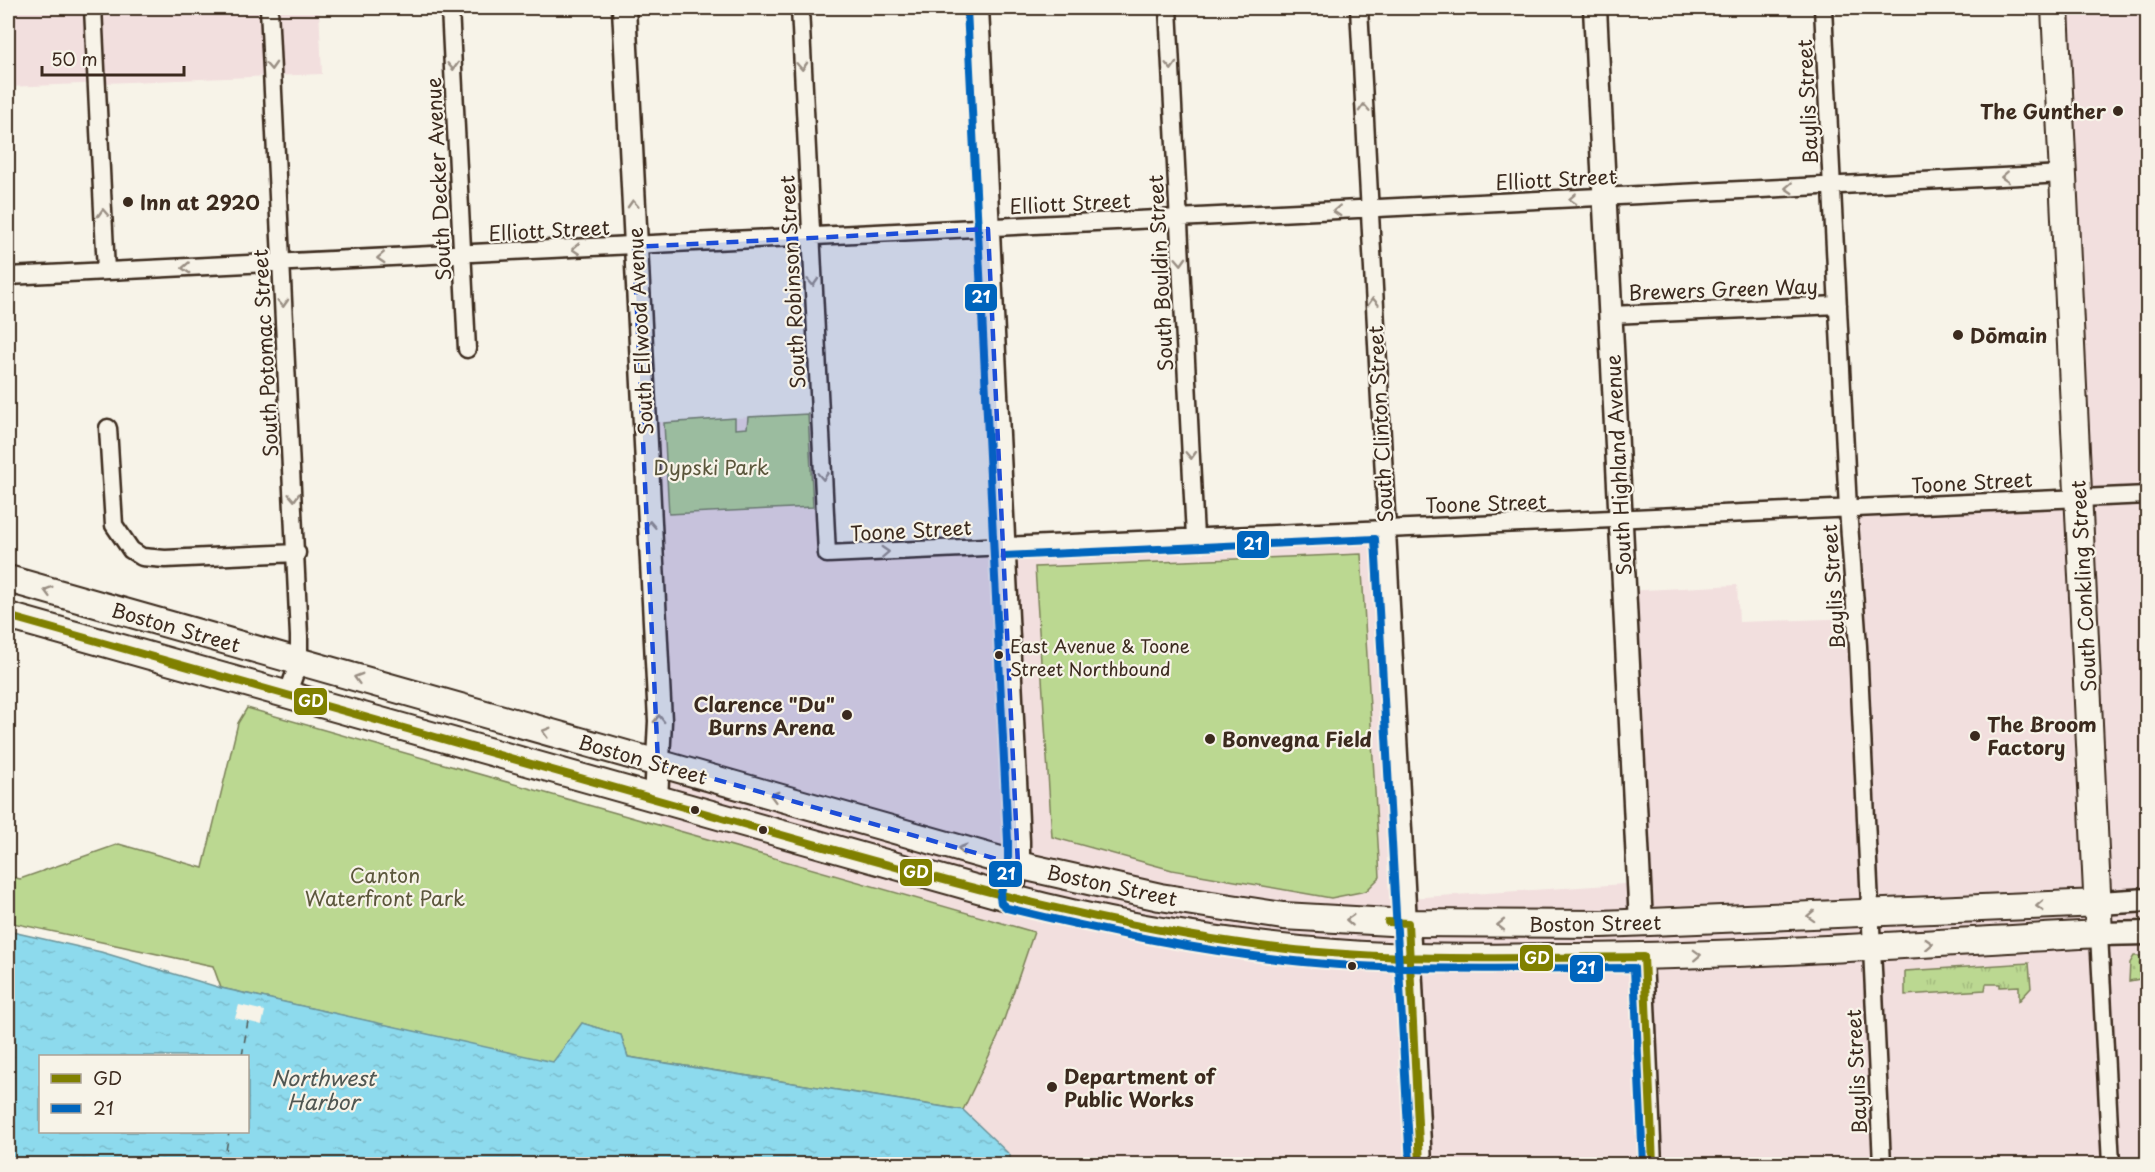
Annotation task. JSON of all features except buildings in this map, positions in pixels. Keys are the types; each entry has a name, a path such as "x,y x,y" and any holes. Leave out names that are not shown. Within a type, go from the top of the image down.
{"main road":[{"name":"South Conkling Street","path":"2055,8 2100,934"},
{"name":"Boston Street","path":"8,579 1018,865 1149,895 1272,914 1408,923 1641,923 2098,903"},
{"name":"Boston Street","path":"8,616 1010,898 1101,919 1240,943 1337,954 1410,957 1644,957 2100,934"}],"street":[{"path":"93,8 106,272"},
{"name":"South Potomac Street","path":"268,8 297,553 298,662 287,694"},
{"name":"South Decker Avenue","path":"450,8 467,349"},
{"name":"South Ellwood Avenue","path":"624,8 634,247 660,721 656,799"},
{"name":"South Robinson Street","path":"800,8 827,554"},
{"path":"977,8 1018,865 1010,898"},
{"name":"South Bouldin Street","path":"1168,8 1195,537"},
{"name":"South Clinton Street","path":"1359,8 1420,1164"},
{"name":"South Highland Avenue","path":"1595,8 1641,923"},
{"name":"Baylis Street","path":"1823,8 1848,508 1858,646 1870,947 1882,1164"},
{"name":"Elliott Street","path":"8,276 634,247 2063,174"},
{"name":"Brewers Green Way","path":"1611,315 1838,305"},
{"path":"108,428 116,531 131,550 142,557 165,559 297,553"},
{"name":"Toone Street","path":"827,554 2148,495"},
{"name":"Boston Street","path":"2098,903 2148,900"},
{"name":"Boston Street","path":"2100,934 2148,933"},
{"name":"South Conkling Street","path":"2100,934 2111,1164"},
{"path":"1644,957 1653,1164"}],"highlighted area":[{"path":"988,229 1018,865 658,763 634,247"}],"shaded area":[{"path":"8,8 319,8 322,74 8,87"},
{"path":"2060,8 2147,8 2147,1164 1011,1164 1010,1155 963,1110 998,1037 1034,932 659,825 644,423 808,414 817,415 823,546 1389,527 1408,898 1640,883 1626,591 1737,585 1739,622 1856,618 1851,506 2080,496"}],"green space":[{"name":"Dypski Park","path":"808,414 813,507 669,514 664,423 735,418 735,429 747,428 748,417"},
{"path":"1361,554 1380,877 1366,891 1331,898 1172,870 1052,837 1035,567"},
{"name":"Canton Waterfront Park","path":"247,708 1034,932 998,1037 963,1110 628,1057 621,1035 582,1023 553,1063 221,988 213,966 8,922 8,876 20,879 119,844 203,868 238,723"},
{"path":"2134,956 2147,956 2145,978 2129,981 2130,963"},
{"path":"2029,963 2031,988 2019,1001 2019,986 2000,987 2000,984 1986,984 1985,990 1905,995 1905,971"}],"water":[{"name":"Northwest Harbor","path":"8,931 101,952 221,988 553,1062 582,1023 621,1035 628,1057 963,1110 1010,1155 1011,1164 8,1164"}],"pier":[{"path":"239,1005 265,1011 262,1025 235,1018"}],"ferry route":[{"path":"242,1055 248,1021"},
{"path":"224,1164 229,1133"}],"transit line":[{"name":"21","path":"967,9 1008,841 1008,864 1000,897 1001,903 1007,908 1130,936 1255,957 1339,965 1413,968 1634,968 1643,1164"},
{"name":"21","path":"1004,556 1375,539 1410,1164"},
{"name":"GD","path":"8,616 894,867 1100,918 1239,943 1340,954 1441,958 1644,957 1653,1164"},
{"name":"GD","path":"1388,922 1408,923 1420,1164"}],"place":[{"name":"The Gunther","path":"2118,111"},
{"name":"Inn at 2920","path":"128,202"},
{"name":"Dōmain","path":"1958,335"},
{"name":"East Avenue & Toone Street Northbound","path":"999,655"},
{"name":"Clarence \"Du\" Burns Arena","path":"847,715"},
{"name":"The Broom Factory","path":"1975,736"},
{"name":"Bonvegna Field","path":"1210,739"},
{"name":"Department of Public Works","path":"1052,1087"}]}
